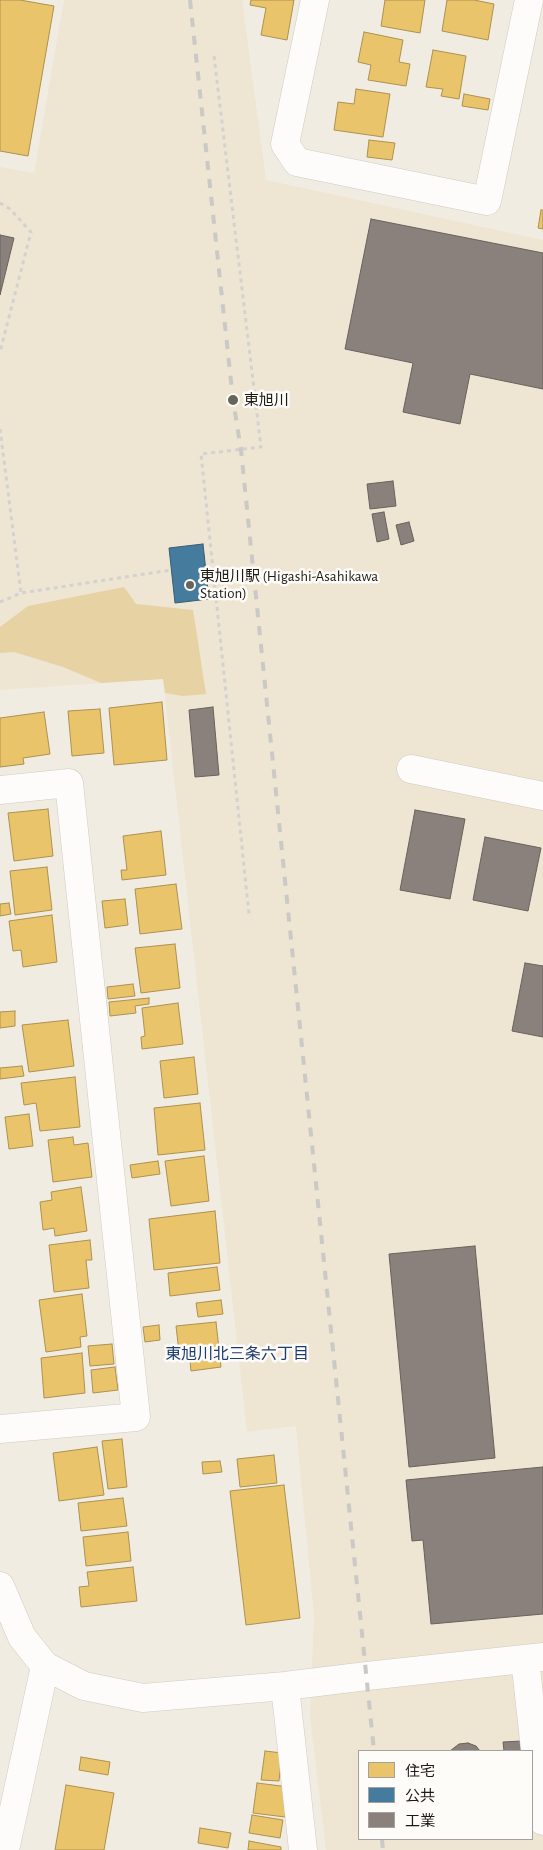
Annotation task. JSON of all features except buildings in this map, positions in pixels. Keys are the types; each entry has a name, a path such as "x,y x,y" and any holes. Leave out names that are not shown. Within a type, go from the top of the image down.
{"street":[{"path":"315,0 285,144 297,162 487,200 529,0"},
{"path":"411,769 543,796"},
{"path":"0,790 69,783 136,1417 0,1429"},
{"path":"0,1586 22,1637 45,1666 84,1686 143,1698 285,1686 534,1658 543,1821"},
{"path":"5,1850 9,1781 45,1666"},
{"path":"285,1686 303,1850"}],"path":[{"path":"214,56 261,447 202,454 249,914"},
{"path":"0,202 10,209 31,232 0,352"},
{"path":"0,429 20,593"},
{"path":"0,602 20,593 171,570"}],"shaded area":[{"path":"64,0 242,0 266,180 543,240 543,1850 326,1850 310,1717 314,1617 296,1426 247,1432 163,679 0,690 0,167 34,173"},
{"path":"124,587 136,604 193,610 206,694 183,696 165,693 163,679 101,683 63,667 14,652 0,653 0,627 28,606"}],"railway":[{"path":"190,0 233,400 241,450 374,1750"},
{"path":"382,1840 383,1850"}],"place":[{"name":"東旭川","path":"233,400"},
{"name":"東旭川駅 (Higashi-Asahikawa Station)","path":"190,585"}],"district":[{"name":"東旭川北三条六丁目","path":"237,1354"}]}
